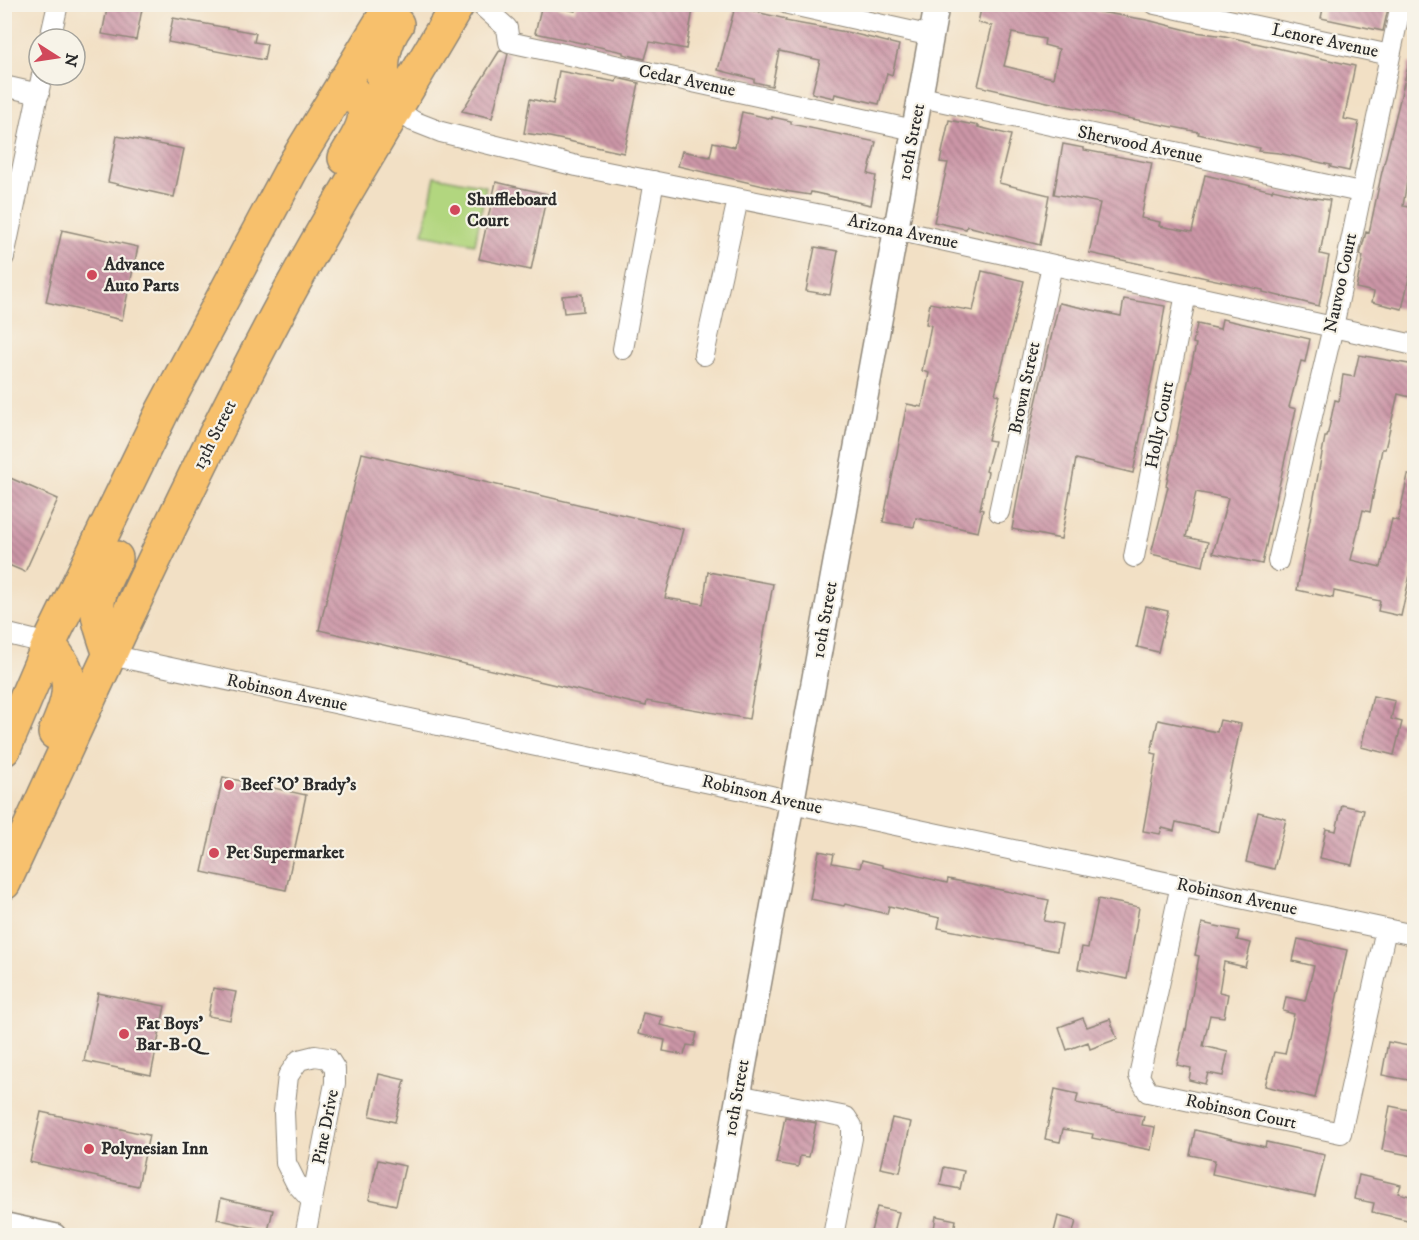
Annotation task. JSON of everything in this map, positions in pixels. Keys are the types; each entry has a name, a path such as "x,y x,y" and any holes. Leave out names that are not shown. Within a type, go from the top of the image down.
{"highway":[{"path":"4,749 49,644 163,410 226,289 295,163 392,4"},
{"path":"396,109 385,88 381,64 391,32 411,4"},
{"name":"13th Street","path":"4,883 190,483 276,317 353,179 458,4"},
{"path":"276,317 273,281 361,130 364,120 362,105 344,81"},
{"path":"110,655 96,616 96,602 212,363 226,289"},
{"path":"22,846 9,829 67,703 69,685 65,668 49,644"}],"street":[{"path":"53,27 58,4"},
{"name":"Cedar Avenue","path":"480,4 507,28 509,42 914,130"},
{"path":"788,4 932,36"},
{"name":"10th Street","path":"713,1236 937,4"},
{"name":"Lenore Avenue","path":"1155,4 1390,55"},
{"name":"Nauvoo Court","path":"1278,561 1333,327 1401,4"},
{"path":"4,86 27,85"},
{"path":"4,257 40,87"},
{"name":"Sherwood Avenue","path":"921,98 1360,192"},
{"name":"Arizona Avenue","path":"396,109 413,121 441,132 577,166 896,230 1414,345"},
{"path":"622,349 654,181"},
{"path":"704,355 738,199"},
{"name":"Brown Street","path":"999,512 1052,265"},
{"name":"Holly Court","path":"1134,556 1186,294"},
{"path":"4,633 49,644"},
{"name":"Robinson Avenue","path":"110,655 1414,935"},
{"name":"Robinson Court","path":"1181,885 1139,1076 1148,1092 1341,1133 1386,929"},
{"name":"Pine Drive","path":"304,1236 312,1201 335,1083 335,1069 328,1058 315,1056 299,1060 288,1076 284,1112 286,1163 296,1183 312,1201"},
{"path":"738,1095 846,1117 852,1126 852,1138 833,1236"},
{"path":"4,1225 54,1236"}],"green space":[{"name":"Shuffleboard Court","path":"435,176 486,186 475,244 423,234"}],"building":[{"path":"108,4 143,4 136,40 102,34"},
{"path":"542,4 575,11 576,4 694,4 686,49 650,42 645,59 535,33"},
{"path":"982,4 1077,4 1077,8 1225,36 1355,66 1344,119 1359,122 1349,171 1279,153 1258,151 1259,148 1198,134 1199,132 978,86 992,26 978,23","holes":["1012,33 1045,39 1044,45 1059,49 1053,78 1004,66"]},
{"path":"1324,4 1389,4 1383,31 1321,18"},
{"path":"735,7 786,19 785,21 851,33 899,45 892,75 887,73 879,104 835,94 834,98 812,93 820,60 779,51 772,86 718,70"},
{"path":"173,18 256,33 254,42 267,44 264,60 168,42"},
{"path":"500,50 508,54 492,118 462,111"},
{"path":"1409,63 1414,64 1414,177 1408,176 1403,206 1414,208 1414,257 1402,309 1372,302 1374,292 1356,288 1363,256 1360,255 1366,232 1369,233"},
{"path":"559,71 616,82 617,78 639,83 624,153 524,133 530,99 553,104"},
{"path":"742,112 791,121 791,124 876,142 868,174 876,176 871,205 811,192 810,195 785,191 678,166 682,151 710,157 713,142 735,147"},
{"path":"949,120 1011,135 999,183 1049,195 1040,245 967,226 966,229 934,222 948,163 940,162"},
{"path":"117,136 184,149 174,197 108,182"},
{"path":"1063,144 1152,163 1141,218 1160,222 1159,226 1192,232 1205,175 1272,191 1273,189 1330,200 1320,254 1329,256 1319,306 1263,292 1263,290 1089,253 1100,203 1054,194"},
{"path":"496,182 547,194 531,270 479,259"},
{"name":"Advance Auto Parts","path":"62,230 138,247 122,320 46,302"},
{"path":"815,247 838,251 830,295 806,291"},
{"path":"982,271 1024,281 995,394 999,395 988,440 994,441 986,471 988,472 980,509 983,510 978,532 916,518 914,527 883,522 907,404 922,407 929,373 922,371 931,325 926,324 930,303 973,311"},
{"path":"582,294 583,311 564,313 562,296"},
{"path":"1124,299 1165,306 1133,473 1076,459 1061,539 1012,529 1028,438 1059,303 1121,316"},
{"path":"1222,319 1310,339 1305,362 1301,361 1289,407 1296,409 1262,564 1213,553 1228,498 1196,492 1186,537 1208,542 1203,566 1151,554 1168,487 1166,486 1196,344 1193,343 1197,324 1220,329"},
{"path":"1359,355 1414,365 1414,398 1398,394 1385,449 1382,449 1370,512 1363,510 1351,560 1381,567 1392,519 1398,521 1408,475 1414,475 1414,557 1401,616 1378,611 1380,601 1334,591 1333,598 1297,590 1325,437 1327,437 1335,400 1339,401 1343,375 1354,377"},
{"path":"362,453 683,529 665,598 703,604 708,572 773,584 749,719 647,701 646,706 319,630"},
{"path":"8,477 58,499 25,572 4,563 4,486"},
{"path":"1146,606 1168,611 1158,652 1137,647"},
{"path":"1373,696 1395,701 1391,719 1402,722 1394,755 1361,747"},
{"path":"1158,720 1217,732 1220,720 1241,724 1219,832 1176,822 1174,831 1162,828 1160,834 1143,831 1157,754 1151,753"},
{"path":"223,777 306,795 286,890 202,872"},
{"path":"1342,805 1364,810 1352,865 1320,858 1326,829 1336,831"},
{"path":"1258,812 1286,819 1274,869 1246,862"},
{"path":"819,851 834,854 832,863 860,868 862,860 947,883 948,879 1049,900 1044,921 1062,924 1057,951 938,928 940,918 889,906 887,914 810,899"},
{"path":"1098,899 1139,907 1127,979 1078,969 1082,947 1088,948"},
{"path":"1202,923 1239,931 1237,940 1251,943 1245,967 1224,962 1219,992 1228,994 1224,1017 1210,1015 1203,1046 1228,1052 1223,1076 1208,1073 1205,1084 1189,1080 1191,1068 1177,1065 1186,1030 1199,956 1195,955"},
{"path":"1298,939 1347,950 1315,1098 1265,1086 1274,1052 1285,1054 1294,1014 1283,1011 1286,997 1305,1001 1314,966 1293,961"},
{"path":"213,988 236,992 230,1020 208,1016"},
{"name":"Fat Boys' Bar-B-Q","path":"98,993 165,1006 151,1075 84,1061"},
{"path":"643,1013 662,1017 660,1025 697,1033 694,1046 687,1045 684,1055 663,1051 665,1040 638,1034"},
{"path":"1083,1018 1087,1027 1110,1019 1117,1039 1090,1049 1088,1042 1067,1050 1059,1027"},
{"path":"1388,1042 1414,1047 1414,1081 1382,1075"},
{"path":"379,1074 405,1080 395,1122 370,1116"},
{"path":"1055,1089 1078,1094 1076,1103 1144,1116 1142,1125 1155,1127 1151,1150 1092,1138 1093,1134 1063,1129 1060,1142 1045,1139"},
{"path":"1390,1106 1414,1111 1411,1122 1414,1123 1414,1156 1382,1150"},
{"name":"Polynesian Inn","path":"41,1112 149,1135 138,1186 30,1162"},
{"path":"785,1117 816,1123 809,1157 800,1156 798,1167 776,1163"},
{"path":"892,1118 911,1122 900,1172 880,1168"},
{"path":"1195,1130 1265,1147 1266,1142 1325,1155 1315,1196 1212,1174 1215,1160 1190,1155"},
{"path":"378,1160 405,1166 396,1205 369,1199"},
{"path":"944,1167 964,1171 960,1189 940,1185"},
{"path":"1359,1175 1401,1185 1398,1193 1414,1197 1412,1221 1372,1212 1374,1203 1354,1199"},
{"path":"221,1198 273,1210 268,1231 217,1219"},
{"path":"877,1207 899,1212 893,1236 870,1236"},
{"path":"936,1216 956,1220 953,1236 933,1236"},
{"path":"1058,1216 1076,1221 1072,1236 1053,1236"}],"place":[{"name":"Shuffleboard Court","path":"455,210"},
{"name":"Advance Auto Parts","path":"92,275"},
{"name":"Beef 'O' Brady's","path":"229,785"},
{"name":"Pet Supermarket","path":"214,853"},
{"name":"Fat Boys' Bar-B-Q","path":"124,1034"},
{"name":"Polynesian Inn","path":"89,1149"}]}
